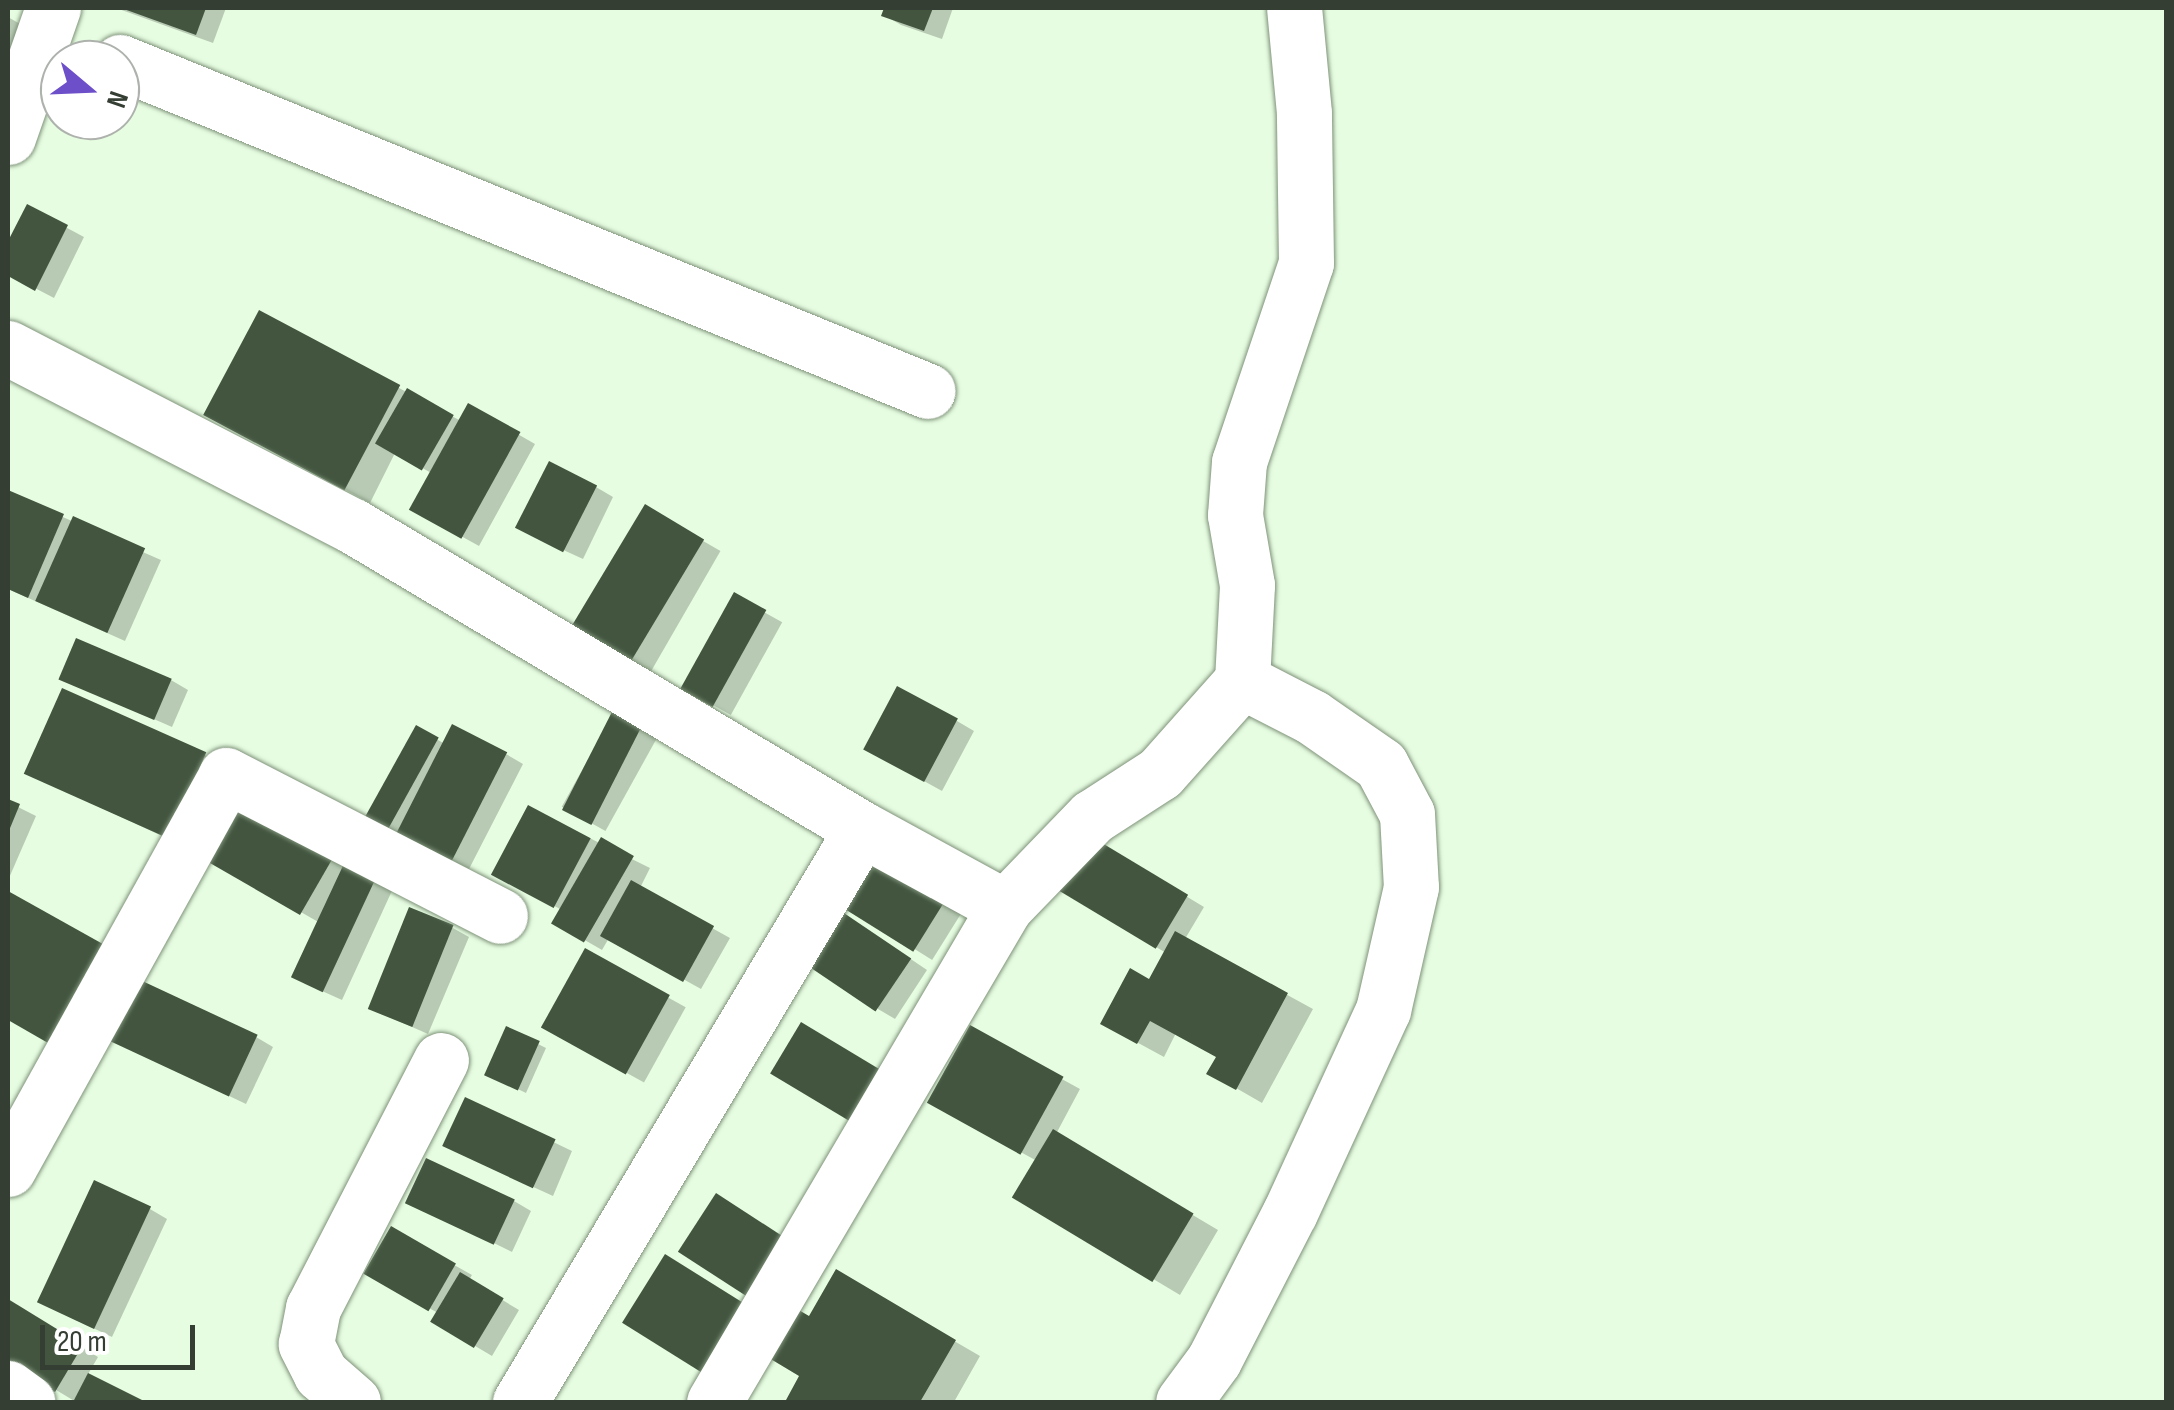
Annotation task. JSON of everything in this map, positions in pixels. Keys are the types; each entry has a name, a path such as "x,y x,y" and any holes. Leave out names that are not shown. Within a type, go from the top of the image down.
{"street":[{"path":"714,1402 1005,908 1092,817 1160,774 1242,681 1247,585 1234,515 1239,462 1306,263 1304,113 1294,8"},
{"path":"8,137 49,19 83,40"},
{"path":"140,70 928,392"},
{"path":"8,348 353,526 862,829 1005,908"},
{"path":"1183,1402 1214,1360 1290,1212 1383,1010 1412,886 1408,814 1381,765 1312,717 1242,681"},
{"path":"8,1169 226,775 500,916"},
{"path":"520,1402 862,829"},
{"path":"352,1402 321,1374 306,1344 313,1308 441,1060"},
{"path":"8,1388 28,1402"}],"building":[{"path":"121,8 206,8 196,35"},
{"path":"884,8 933,8 924,31 881,16"},
{"path":"27,204 68,225 35,291 8,276 8,241"},
{"path":"259,310 400,385 344,490 203,415"},
{"path":"407,388 454,415 422,470 375,443"},
{"path":"468,403 520,432 461,539 409,510"},
{"path":"549,461 597,486 563,552 515,528"},
{"path":"8,490 64,514 28,598 8,589"},
{"path":"645,504 704,540 629,664 570,628"},
{"path":"73,516 145,548 107,633 35,601"},
{"path":"734,592 766,610 713,707 680,689"},
{"path":"76,638 172,679 154,720 58,679"},
{"path":"897,686 958,718 924,782 863,750"},
{"path":"62,688 206,752 168,838 24,774"},
{"path":"616,704 645,719 591,825 562,810"},
{"path":"452,724 507,752 452,861 397,833"},
{"path":"416,725 439,738 383,838 360,826"},
{"path":"237,792 337,850 300,915 200,857"},
{"path":"8,799 20,804 8,833"},
{"path":"528,805 591,838 554,908 491,875"},
{"path":"1087,834 1188,895 1156,949 1055,888"},
{"path":"601,837 634,856 584,943 551,924"},
{"path":"867,852 945,901 913,952 835,903"},
{"path":"348,855 380,870 323,992 291,977"},
{"path":"631,880 714,926 683,982 600,936"},
{"path":"8,891 110,948 55,1047 8,1020"},
{"path":"409,907 454,925 412,1027 368,1009"},
{"path":"835,907 911,958 875,1012 799,960"},
{"path":"1175,931 1288,993 1236,1090 1206,1074 1216,1057 1150,1021 1137,1044 1100,1024 1130,968 1149,979"},
{"path":"585,948 670,995 626,1075 541,1028"},
{"path":"138,979 258,1035 229,1096 109,1041"},
{"path":"801,1022 882,1070 851,1122 770,1073"},
{"path":"970,1025 1064,1077 1020,1155 927,1103"},
{"path":"506,1026 540,1041 518,1090 484,1075"},
{"path":"465,1097 556,1139 533,1188 442,1146"},
{"path":"1053,1129 1194,1213 1152,1282 1012,1198"},
{"path":"426,1158 515,1199 494,1245 405,1203"},
{"path":"94,1180 151,1207 94,1329 37,1302"},
{"path":"716,1193 794,1244 756,1302 678,1252"},
{"path":"391,1226 456,1264 428,1311 363,1274"},
{"path":"665,1254 750,1307 707,1376 622,1323"},
{"path":"836,1269 956,1340 920,1402 786,1400 799,1376 769,1358 797,1309 809,1316"},
{"path":"460,1272 504,1298 474,1348 430,1322"},
{"path":"8,1299 83,1345 55,1392 8,1364"},
{"path":"88,1373 146,1402 73,1402"}]}
